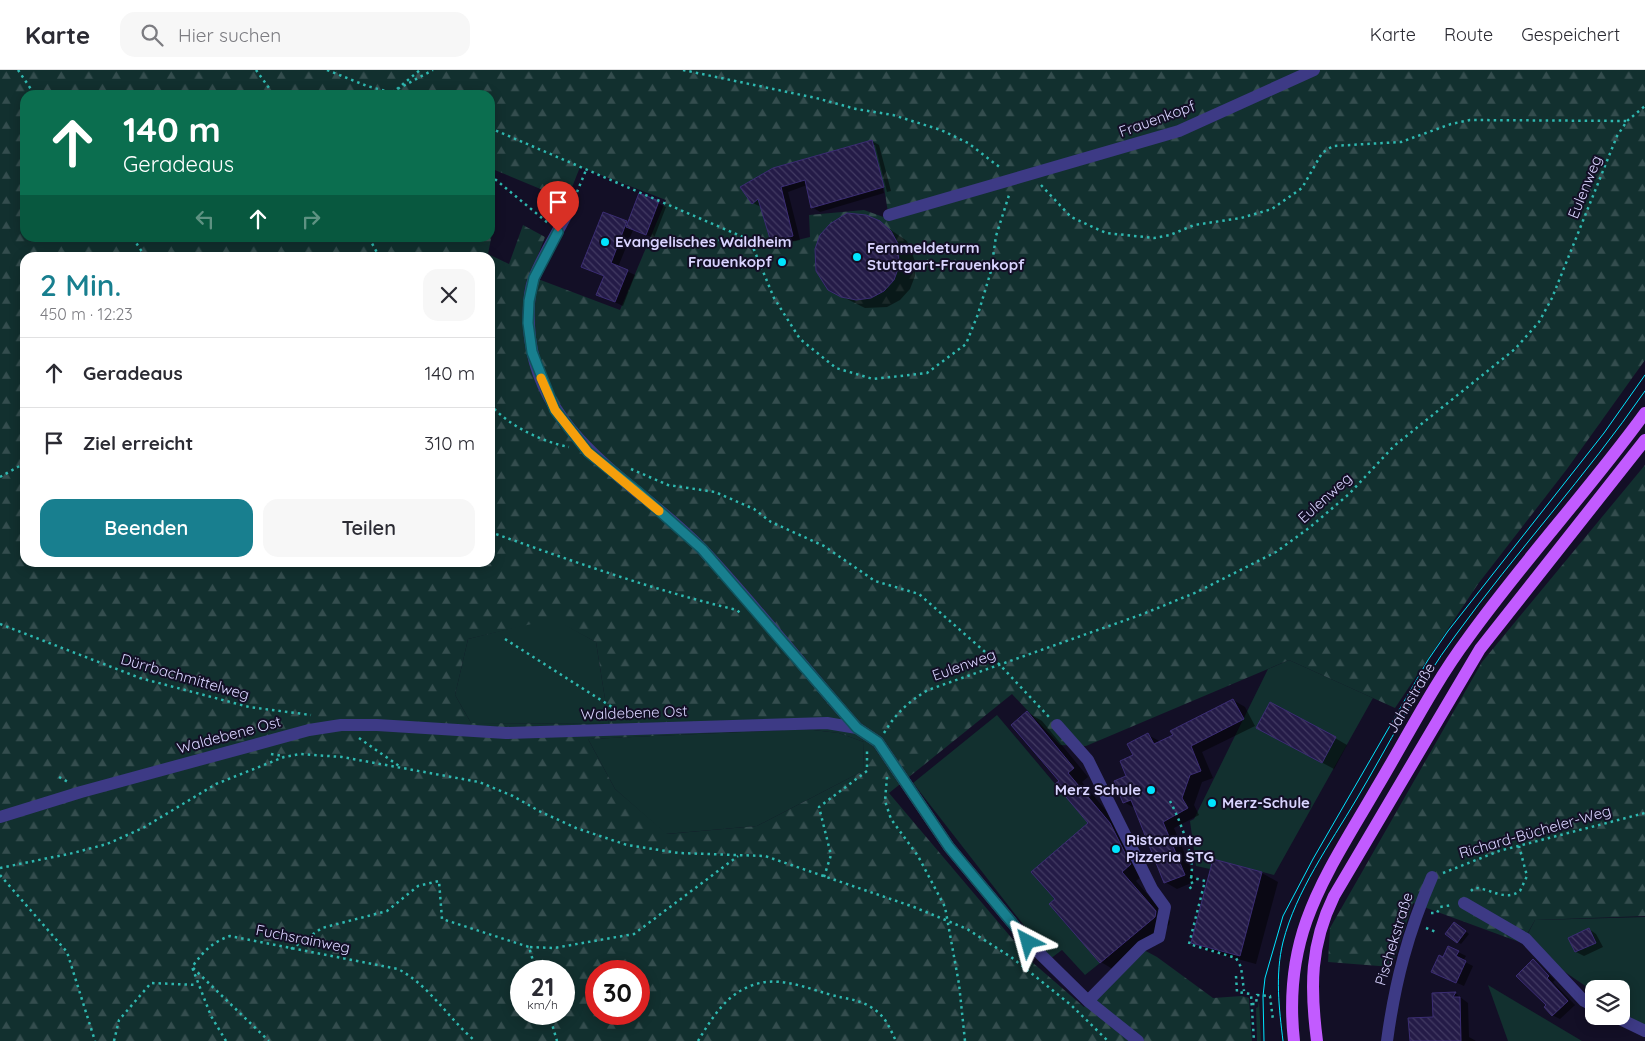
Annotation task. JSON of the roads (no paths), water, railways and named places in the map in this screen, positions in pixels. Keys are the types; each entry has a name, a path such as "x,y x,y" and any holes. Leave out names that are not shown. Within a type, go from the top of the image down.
{"main road":[{"name":"Jahnstraße","path":"1294,1041 1293,980 1299,940 1306,917 1338,856 1467,639 1645,413"},
{"path":"1317,1041 1312,970 1321,926 1334,896 1480,649 1645,440"}],"street":[{"name":"Frauenkopf","path":"889,215 1180,131 1314,70"},
{"path":"572,204 534,278 529,301 528,323 532,352 555,410 588,452 638,492 702,549 857,728"},
{"name":"Waldebene Ost","path":"0,817 81,792 309,730 341,725 506,733 827,723 857,728 878,742 949,847 1028,942 1088,1001 1138,1041"},
{"path":"1057,726 1088,760 1152,888 1165,907 1158,937 1142,946 1088,1001"},
{"name":"Pischekstraße","path":"1387,1041 1398,970 1412,927 1432,877"},
{"path":"1464,903 1526,939 1585,1002"},
{"path":"1630,1024 1645,1031"}],"tram line":[{"path":"1264,1041 1263,996 1265,978 1283,916 1313,859 1428,660 1448,631 1604,433 1645,375"},
{"path":"1283,1041 1278,992 1283,942 1296,904 1315,868 1441,655 1502,574 1599,453 1645,391"}],"place":[{"name":"Evangelisches Waldheim","path":"605,242"},
{"name":"Fernmeldeturm Stuttgart-Frauenkopf","path":"857,257"},
{"name":"Frauenkopf","path":"782,262"},
{"name":"Merz Schule","path":"1151,790"},
{"name":"Merz-Schule","path":"1212,803"},
{"name":"Ristorante Pizzeria STG","path":"1116,849"}]}
